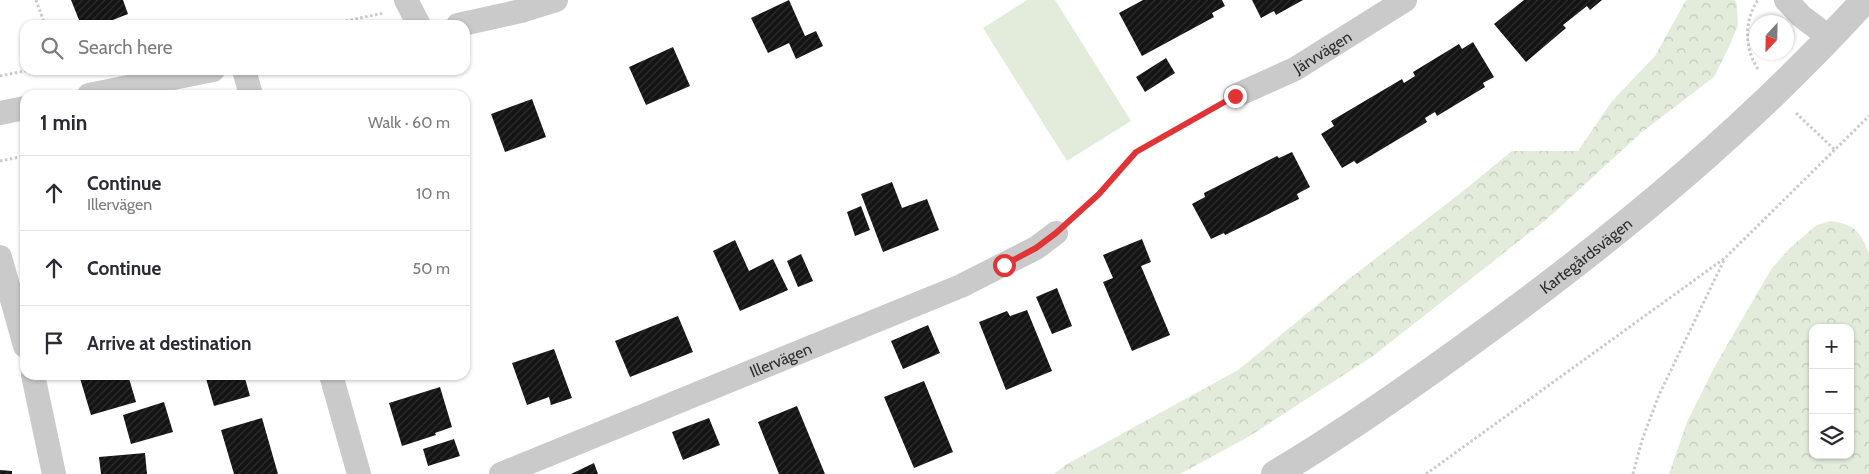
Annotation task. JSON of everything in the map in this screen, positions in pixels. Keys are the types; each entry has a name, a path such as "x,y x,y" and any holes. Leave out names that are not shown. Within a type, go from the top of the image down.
{"street":[{"path":"470,22 521,11 556,0"},
{"name":"Järvvägen","path":"1235,96 1295,69 1405,0"},
{"path":"1786,0 1801,16 1830,38"},
{"name":"Kartegårdsvägen","path":"1275,474 1388,401 1455,354 1629,222 1736,131 1830,38 1865,0"},
{"path":"114,90 188,75"},
{"path":"245,75 250,90"},
{"path":"0,113 20,109"},
{"name":"Illervägen","path":"501,474 961,286 1036,248 1056,233"},
{"path":"0,257 20,328"},
{"path":"34,380 54,474"},
{"path":"332,380 359,474"}],"path":[{"path":"36,0 43,20"},
{"path":"356,20 411,11"},
{"path":"0,76 20,72"},
{"path":"1056,233 1099,194 1136,152 1235,96"},
{"path":"1426,474 1725,258 1869,116"},
{"path":"0,161 20,157"},
{"path":"1633,474 1642,440 1659,395 1725,258"}],"green space":[{"path":"1027,0 1055,0 1131,121 1067,161 983,28"},
{"path":"1686,0 1735,0 1737,5 1738,25 1714,77 1642,132 1547,219 1373,356 1248,437 1180,474 1054,474 1067,464 1238,370 1349,279 1512,151 1578,151 1612,101 1655,56"},
{"path":"1831,221 1856,230 1863,239 1869,253 1869,474 1669,474 1687,422 1715,366 1772,268 1791,247 1817,225"}],"building":[{"path":"71,0 123,0 128,14 113,20 79,20"},
{"path":"789,0 805,36 816,31 823,46 796,59 789,43 768,53 751,18"},
{"path":"1143,0 1222,0 1225,6 1212,13 1214,17 1142,56 1119,13"},
{"path":"1252,0 1303,0 1276,15 1274,11 1261,18"},
{"path":"1524,0 1602,0 1590,10 1587,6 1563,25 1566,28 1526,62 1494,24"},
{"path":"1473,42 1494,77 1483,83 1485,87 1437,116 1435,112 1425,118 1427,122 1357,164 1354,161 1342,168 1321,134 1334,126 1331,121 1402,79 1404,83 1415,76 1413,72 1459,44 1462,49"},
{"path":"673,47 690,86 646,105 629,67"},
{"path":"1166,58 1175,73 1145,92 1136,77"},
{"path":"532,99 546,137 505,152 491,114"},
{"path":"1292,152 1310,187 1297,194 1299,199 1225,235 1224,233 1211,239 1192,204 1205,197 1204,193 1277,156 1279,158"},
{"path":"892,182 902,208 927,199 939,230 883,252 861,194"},
{"path":"861,206 870,230 855,236 847,212"},
{"path":"1142,239 1151,262 1141,266 1170,335 1132,351 1103,282 1113,278 1103,255"},
{"path":"735,240 749,271 773,259 788,290 740,311 713,251"},
{"path":"801,254 813,281 798,287 787,261"},
{"path":"1057,288 1072,326 1052,334 1036,297"},
{"path":"1027,310 1052,371 1006,390 979,322 1007,311 1010,316"},
{"path":"678,316 693,352 630,377 615,341"},
{"path":"928,325 940,353 903,369 891,341"},
{"path":"554,349 572,398 551,405 549,397 527,405 512,363"},
{"path":"80,380 129,380 136,402 91,415"},
{"path":"206,380 245,380 250,396 214,406"},
{"path":"924,381 953,452 914,468 884,397"},
{"path":"440,387 452,427 435,433 436,435 402,446 389,403"},
{"path":"164,402 173,432 131,444 123,415"},
{"path":"797,406 825,474 779,474 758,422"},
{"path":"262,418 278,474 234,474 221,430"},
{"path":"709,418 720,445 683,460 672,432"},
{"path":"454,439 460,456 428,466 423,449"},
{"path":"145,453 147,474 101,474 99,457"},
{"path":"594,463 598,474 571,474"},
{"path":"0,470 12,471 12,474 0,474"}],"route":[{"path":"1004,265 1036,248 1056,233 1099,194 1136,152 1235,96"}]}
